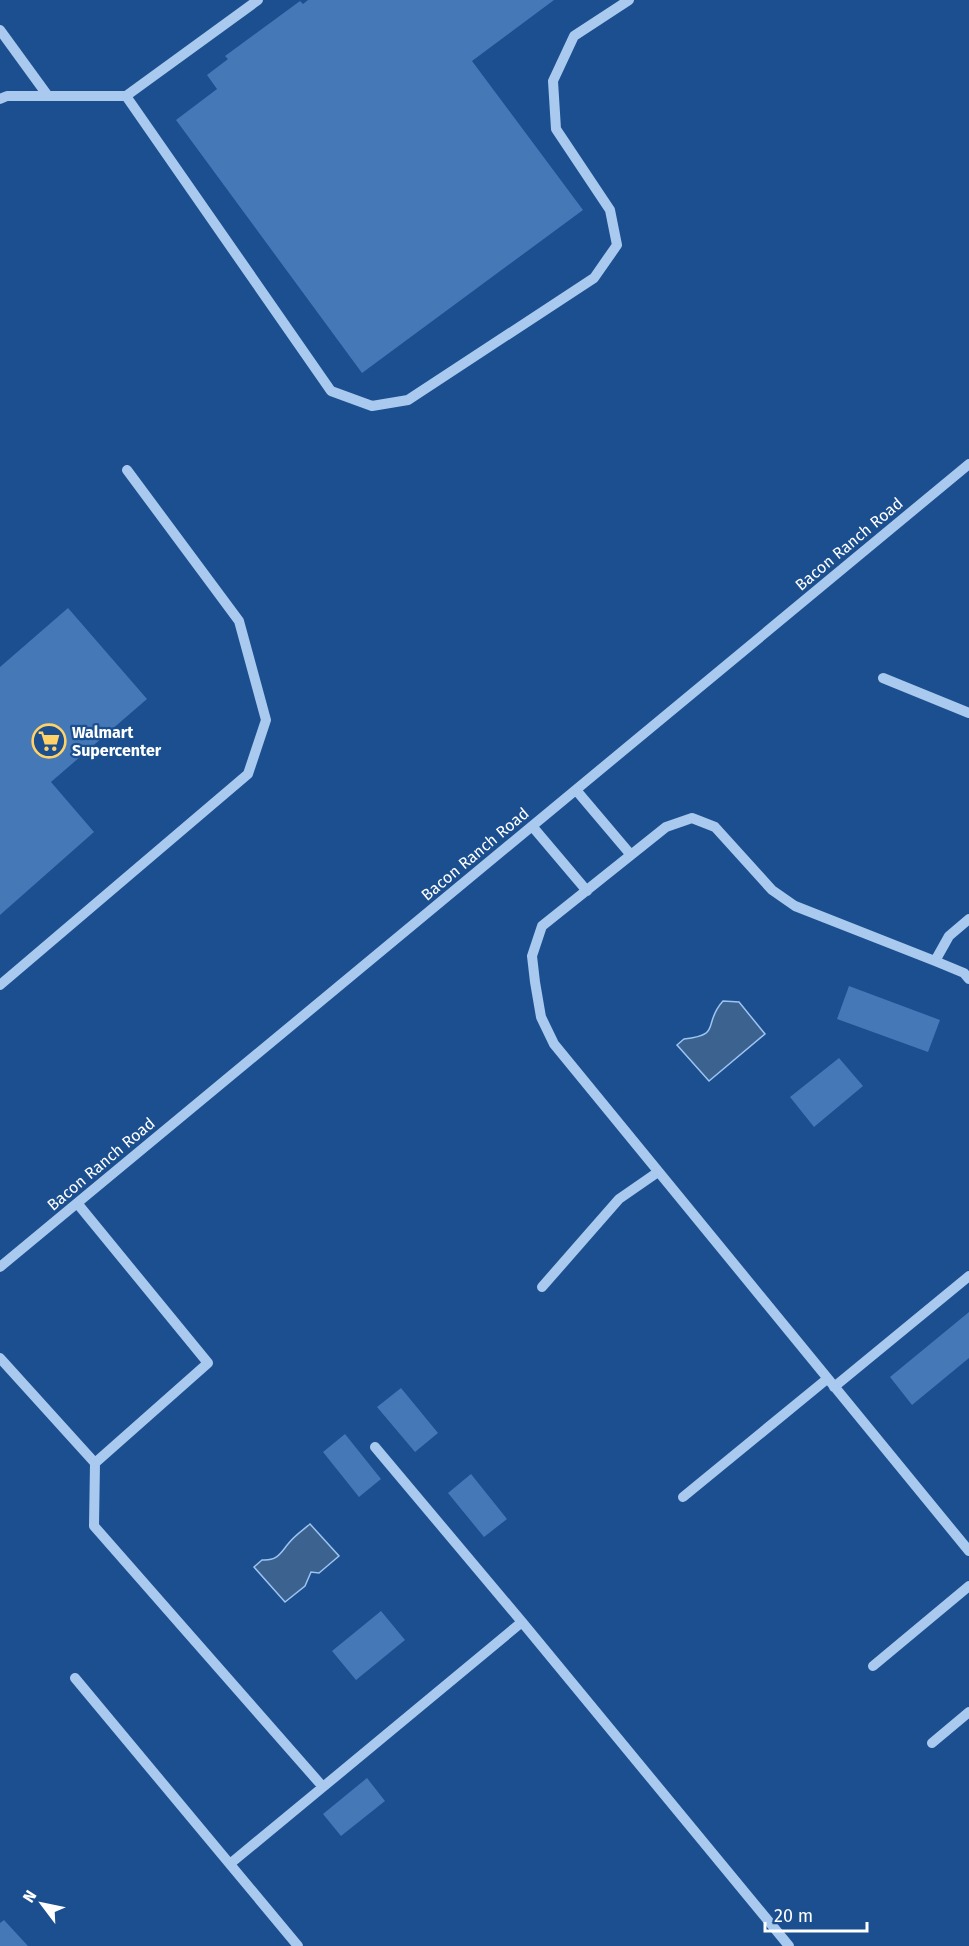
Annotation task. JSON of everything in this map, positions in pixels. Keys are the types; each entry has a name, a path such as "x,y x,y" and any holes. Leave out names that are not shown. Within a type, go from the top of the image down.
{"street":[{"path":"0,99 7,96 126,96 258,0"},
{"path":"126,96 331,391 372,406 408,400 594,278 617,245 610,210 556,129 553,81 574,36 629,0"},
{"path":"0,30 48,96"},
{"name":"Bacon Ranch Road","path":"0,1267 969,464"},
{"path":"0,986 248,774 266,720 239,621 127,470"},
{"path":"883,678 969,713"},
{"path":"576,790 631,855"},
{"path":"969,980 964,973 795,906 772,890 715,827 692,819 666,827 542,926 532,956 541,1017 554,1044 969,1551"},
{"path":"532,826 587,891"},
{"path":"935,961 949,936 969,919"},
{"path":"542,1287 619,1199 658,1172"},
{"path":"76,1203 208,1363 95,1463"},
{"path":"683,1497 969,1276"},
{"path":"0,1358 95,1463 94,1526 323,1787"},
{"path":"375,1447 789,1946"},
{"path":"873,1666 969,1586"},
{"path":"231,1863 522,1622"},
{"path":"75,1678 298,1946"},
{"path":"932,1743 969,1712"}],"water":[{"path":"723,1001 739,1002 765,1034 709,1081 677,1045 684,1039 704,1035"},
{"path":"310,1524 339,1556 319,1573 311,1572 305,1586 285,1602 254,1567 262,1560 278,1556 293,1538"}],"building":[{"path":"308,0 554,0 472,61 583,210 362,373 176,120 217,89 207,75 228,59 225,56 300,1 303,4"},
{"name":"Walmart Supercenter","path":"68,608 147,699 51,782 94,832 0,915 0,667"},
{"path":"849,986 940,1020 928,1052 837,1019"},
{"path":"839,1058 863,1086 814,1127 790,1097"},
{"path":"969,1312 969,1358 912,1405 890,1377"},
{"path":"401,1388 438,1433 415,1452 377,1407"},
{"path":"345,1434 381,1479 359,1497 323,1452"},
{"path":"471,1474 507,1519 484,1537 448,1493"},
{"path":"381,1611 405,1640 356,1680 332,1651"},
{"path":"367,1778 385,1801 341,1836 323,1814"},
{"path":"4,1920 28,1946 0,1946 0,1923"}],"place":[{"name":"Walmart Supercenter","path":"49,741"}]}
